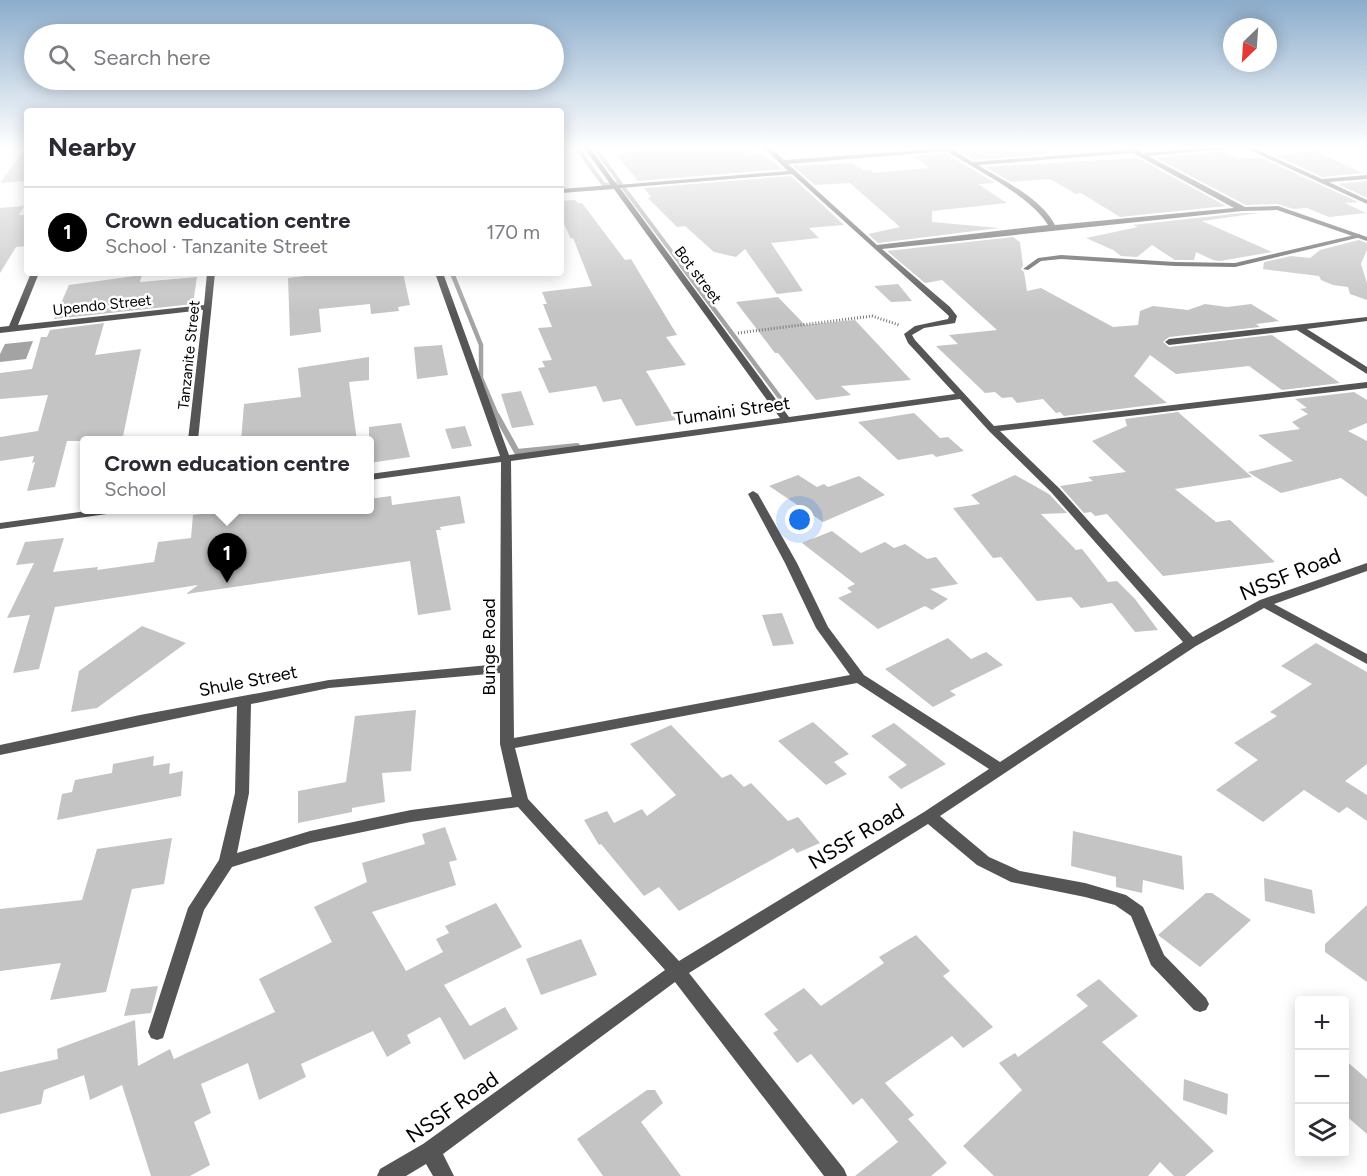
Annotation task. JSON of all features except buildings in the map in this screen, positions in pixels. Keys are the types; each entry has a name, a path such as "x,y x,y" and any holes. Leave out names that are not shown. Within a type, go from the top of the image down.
{"street":[{"name":"Bot street","path":"626,203 726,335 786,419"},
{"path":"829,203 952,316 952,321 922,326 910,331 908,334 912,342 992,429 1055,490 1191,643"},
{"path":"1030,203 1047,214 1052,225 1049,228"},
{"path":"1230,203 1244,209"},
{"path":"878,247 1049,228 1244,209 1278,208 1363,237"},
{"path":"13,328 34,276"},
{"name":"Tanzanite Street","path":"194,436 211,276"},
{"name":"Bunge Road","path":"440,276 506,460 507,744 521,801 677,971 837,1176"},
{"name":"Upendo Street","path":"0,330 207,307"},
{"path":"1169,342 1367,319"},
{"path":"1300,328 1367,371"},
{"path":"992,429 1367,385"},
{"name":"Tumaini Street","path":"374,476 963,396"},
{"path":"753,495 822,628 859,678 999,769"},
{"path":"0,526 86,514"},
{"name":"NSSF Road","path":"387,1176 430,1151 677,971 930,816 1191,643 1264,603 1367,567"},
{"path":"1264,603 1367,660"},
{"name":"Shule Street","path":"0,750 140,720 329,684 507,668"},
{"path":"507,744 859,678"},
{"path":"157,1032 196,908 227,862 242,793 244,701"},
{"path":"227,862 310,837 411,816 521,801"},
{"path":"930,816 983,861 1017,877 1084,890 1120,900 1137,912 1157,960 1200,1004"},
{"path":"430,1151 444,1176"}],"lane":[{"path":"1026,269 1040,259 1061,257 1235,265 1363,237"}],"path":[{"path":"726,335 872,316 883,318 910,331"}],"shaded area":[{"path":"33,341 26,359 0,362 0,354 5,344"}],"waterway":[{"path":"635,203 683,267"},
{"path":"681,265 787,407"},
{"path":"453,276 481,345 481,378 498,417"},
{"path":"498,417 517,452 577,446"}],"place":[{"name":"Crown education centre","path":"227,583"}]}
